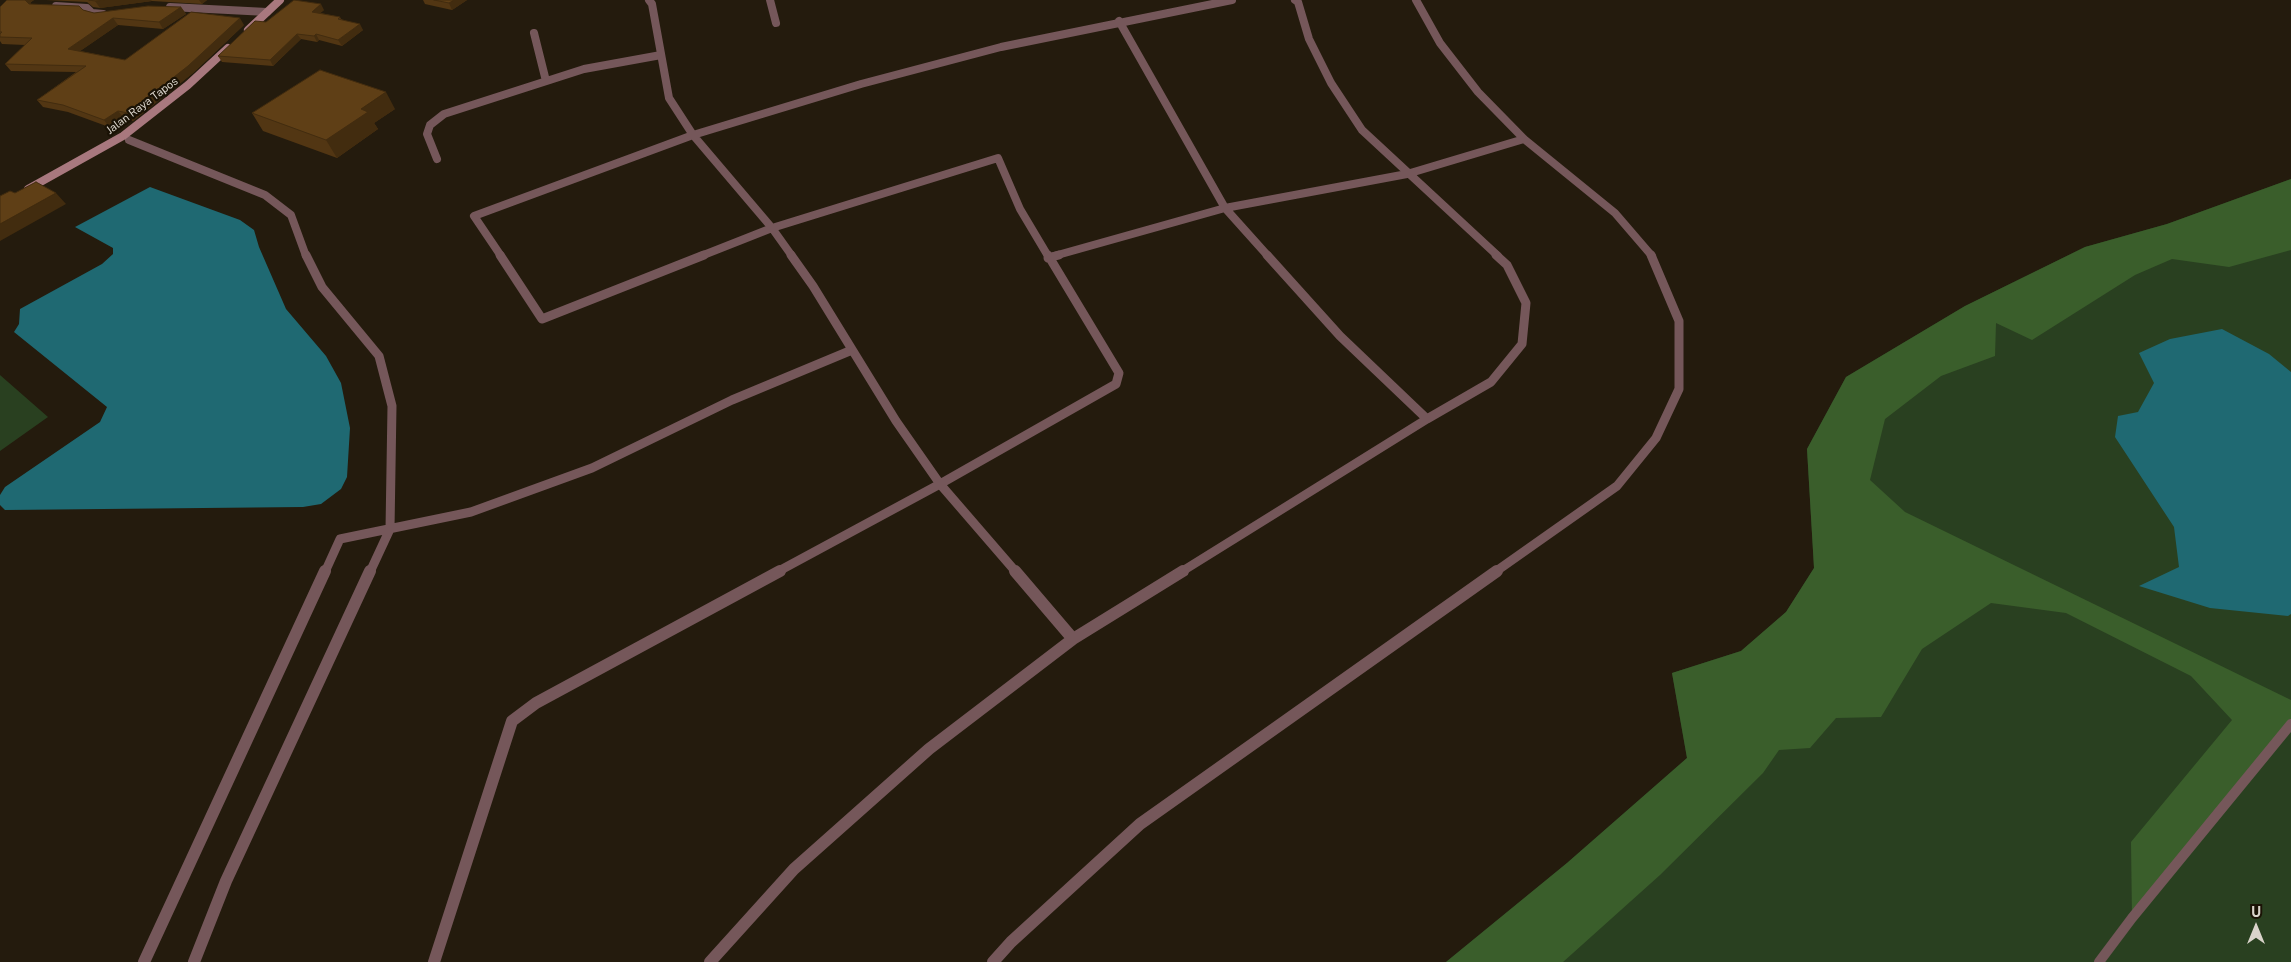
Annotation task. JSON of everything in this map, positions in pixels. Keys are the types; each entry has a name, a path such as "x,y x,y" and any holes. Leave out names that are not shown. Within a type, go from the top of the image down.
{"main road":[{"path":"240,37 280,0"},
{"name":"Jalan Raya Tapos","path":"24,192 89,157 123,136 188,84 234,43"}],"street":[{"path":"649,0 669,98 693,135 772,228 813,286 896,421 940,484 1073,639"},
{"path":"770,0 776,23"},
{"path":"434,962 512,720 536,703 940,484 1116,384 1119,373 1111,356 1048,258 1020,209 998,158 772,228 542,319 474,216 693,135 861,84 1001,47 1119,21 1232,0"},
{"path":"710,962 794,869 929,749 1073,639 1427,419 1491,382 1522,344 1526,303 1507,265 1362,130 1331,83 1309,39 1298,2 1294,0"},
{"path":"994,962 1012,942 1140,824 1617,486 1656,438 1679,389 1679,321 1653,257 1615,213 1524,139 1478,92 1440,43 1416,0"},
{"path":"44,5 88,8 90,12 95,14 113,12"},
{"path":"162,7 267,12"},
{"path":"1119,21 1225,208 1340,336 1427,419"},
{"path":"534,33 546,81"},
{"path":"437,159 427,134 430,125 444,114 584,69 661,55"},
{"path":"1048,258 1225,208 1408,174 1524,139"},
{"path":"129,140 265,195 291,215 301,246 322,287 379,356 392,406 390,529 226,881 194,962"},
{"path":"144,962 340,539 471,512 592,468 732,400 852,350"}],"lane":[{"path":"2099,962 2132,918 2291,724"}],"green space":[{"path":"2291,179 2291,962 1446,962 1567,863 1687,758 1672,673 1741,651 1786,612 1814,568 1807,449 1846,377 1965,306 2085,247 2167,224"},
{"path":"2291,179 2291,250 2229,267 2172,259 2135,275 2032,340 1996,323 1995,356 1941,376 1885,419 1870,480 1905,512 2291,700 2291,724 2132,918 2131,842 2232,720 2191,676 2066,613 1991,603 1922,649 1881,717 1836,718 1810,748 1779,750 1763,773 1660,875 1563,962 1446,962 1567,863 1687,758 1672,673 1741,651 1786,612 1814,568 1807,449 1846,377 1965,306 2085,247 2167,224"},
{"path":"0,375 48,417 0,451"}],"water":[{"path":"150,187 240,220 254,230 259,247 286,309 326,356 341,383 350,428 347,477 341,489 321,504 303,507 5,510 0,505 0,495 5,487 100,422 107,407 14,332 19,324 20,309 102,264 113,254 113,248 75,227"},
{"path":"2222,329 2269,354 2291,372 2291,614 2288,616 2210,608 2139,586 2179,567 2174,527 2115,437 2118,416 2138,412 2154,383 2139,353 2170,339"}],"building":[{"path":"7,0 25,0 29,4 79,6 83,10 94,13 148,6 181,7 159,22 113,18 68,49 125,60 191,12 240,18 188,66 128,113 118,111 104,120 63,105 37,100 86,66 5,64 32,38 0,37 2,32 0,32 0,7"},
{"path":"294,0 321,4 312,12 340,17 338,19 360,24 338,40 316,34 314,36 297,34 270,60 218,56 255,21 266,22"},
{"path":"434,0 454,0 449,3"},
{"path":"320,70 386,92 361,109 368,112 326,140 252,113"},
{"path":"36,182 56,193 0,224 0,196 10,191 15,193"}]}
